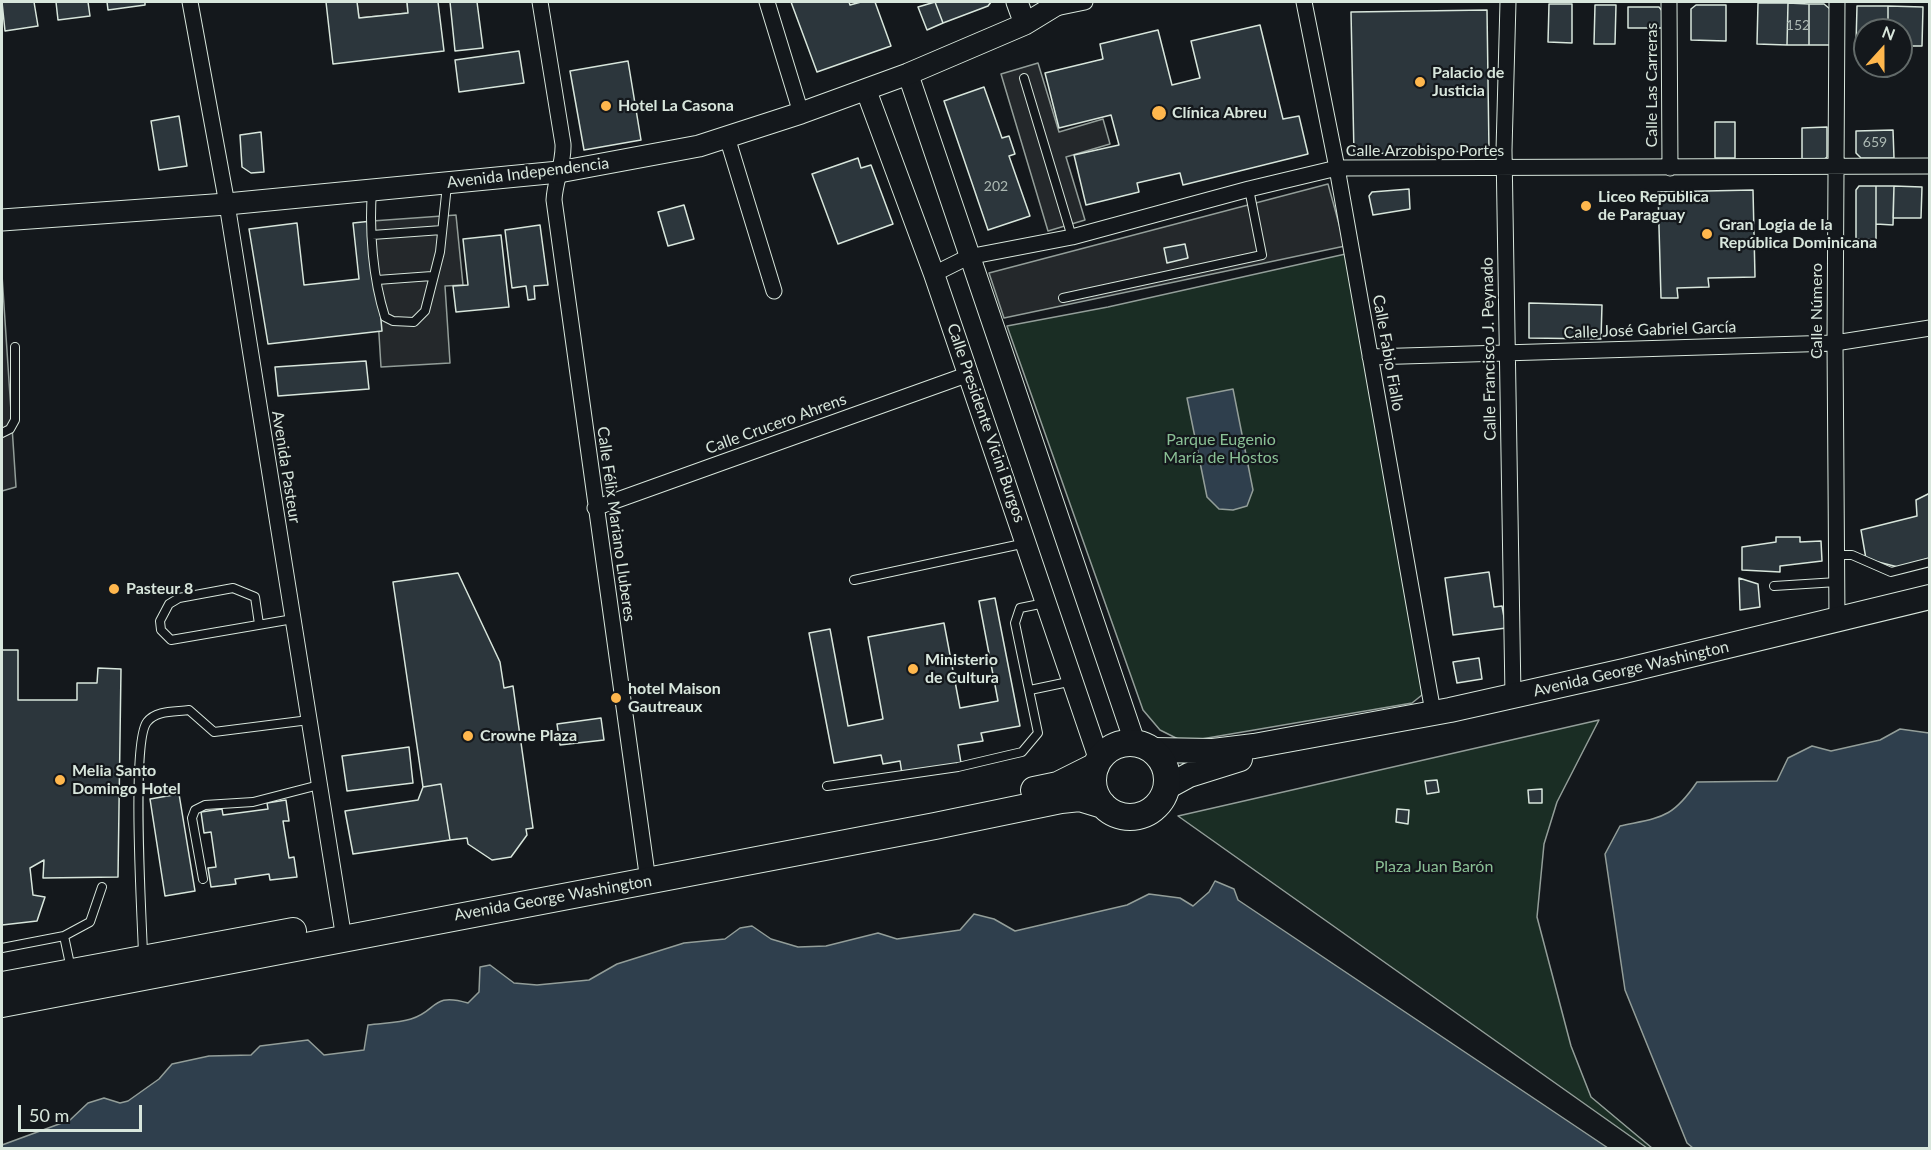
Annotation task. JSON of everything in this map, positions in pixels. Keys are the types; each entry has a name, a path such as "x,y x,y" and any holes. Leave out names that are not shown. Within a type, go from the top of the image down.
{"highway":[{"path":"1119,745 1144,747 1167,771 1167,787 1160,803 1146,814 1137,817 1119,815 1103,805 1094,787 1098,762 1119,745"},
{"name":"Avenida George Washington","path":"647,874 1058,785 1098,762"},
{"name":"Avenida George Washington","path":"2,1004 342,931 1042,802 1080,798 1103,805"},
{"name":"Avenida George Washington","path":"2,985 143,959 342,931"}],"main road":[{"path":"1017,2 1025,24"},
{"name":"Avenida Independencia","path":"2,220 227,204 559,172 699,146 801,113 908,74 1025,24 1056,5"},
{"name":"Avenida George Washington","path":"1144,747 1213,751 1331,733 1513,696 1929,597"},
{"name":"Avenida George Washington","path":"1167,787 1216,766 1331,733"}],"street":[{"name":"Avenida Pasteur","path":"190,2 227,204 342,931"},
{"name":"Calle Félix Mariano Lluberes","path":"540,2 564,156 554,200 647,874"},
{"path":"767,2 801,113"},
{"path":"1056,5 1085,2"},
{"name":"Calle Fabio Fiallo","path":"1304,2 1337,168 1433,712"},
{"name":"Calle Francisco J. Peynado","path":"1508,2 1505,169 1513,696"},
{"name":"Calle Las Carreras","path":"1669,2 1670,168"},
{"name":"Calle Número","path":"1837,2 1835,168 1837,620"},
{"path":"908,74 968,257 1144,747"},
{"name":"Calle Presidente Vicini Burgos","path":"866,90 969,374 1073,681 1098,762"},
{"path":"727,136 774,291"},
{"name":"Calle Arzobispo Portes","path":"934,274 968,257 1072,237 1249,189 1337,168 1929,166"},
{"name":"Calle José Gabriel García","path":"1370,357 1835,343 1929,328"},
{"name":"Calle Crucero Ahrens","path":"595,508 969,374"}],"lane":[{"path":"1023,78 1072,237"},
{"path":"372,190 372,234 384,318 414,322 425,311 432,276 440,252 447,183"},
{"path":"1063,298 1262,255 1249,189"},
{"path":"372,234 442,230"},
{"path":"377,280 432,276"},
{"path":"2,433 10,429 15,420 15,347"},
{"path":"854,580 1027,543"},
{"path":"1837,555 1852,555 1891,572 1929,562"},
{"path":"1774,586 1837,582"},
{"path":"259,624 255,597 233,588 179,598 169,604 160,621 161,630 171,640 292,619"},
{"path":"827,786 958,767 1022,752 1038,733 1015,623 1020,608 1047,603"},
{"path":"1030,690 1073,681"},
{"path":"143,959 138,772 145,725 151,717 162,713 189,710 214,732 309,720"},
{"path":"203,879 192,818 195,810 205,805 253,802 319,785"},
{"path":"2,948 64,936 90,922 102,887"},
{"path":"64,936 71,972"}],"green space":[{"name":"Parque Eugenio María de Hostos","path":"1350,253 1425,683 1422,695 1412,703 1184,742 1160,730 1143,710 1007,326 1108,307"},
{"name":"Plaza Juan Barón","path":"1599,720 1557,802 1544,844 1537,917 1571,1046 1591,1097 1652,1148 1647,1148 1178,816"}],"shaded area":[{"path":"357,2 407,2 408,13 359,18"},
{"path":"1038,63 1059,132 1103,119 1110,144 1066,157 1085,220 1048,231 1001,74"},
{"path":"1328,184 1345,246 1004,318 989,273"},
{"path":"456,215 463,285 445,286 450,363 381,367 372,221"},
{"path":"2,275 16,487 2,491"}],"water":[{"path":"1233,389 1253,490 1247,506 1233,510 1219,509 1207,497 1187,398"},
{"path":"1900,729 1929,733 1929,1148 1693,1148 1687,1143 1625,990 1605,854 1620,826 1656,818 1672,810 1697,782 1777,781 1788,758 1812,746 1831,751 1880,740"},
{"path":"1215,881 1234,889 1238,900 1608,1148 2,1148 2,1145 70,1120 88,1103 104,1098 120,1103 128,1101 159,1079 172,1064 209,1056 251,1055 260,1046 308,1040 324,1055 364,1050 368,1025 411,1019 420,1016 441,1001 456,1000 468,1003 479,992 480,967 490,965 514,983 537,985 589,980 617,964 684,943 725,939 740,928 752,926 771,939 798,947 826,946 878,933 897,939 960,930 974,914 994,919 1015,931 1127,905 1149,894 1180,898 1193,906 1209,892"}],"building":[{"path":"2,2 34,2 38,26 5,31"},
{"path":"56,2 88,2 90,16 58,20"},
{"path":"107,2 145,2 145,5 108,10"},
{"path":"326,2 357,2 359,18 408,13 407,2 438,2 444,51 333,64"},
{"path":"450,2 477,2 483,48 455,51"},
{"path":"791,2 849,2 850,5 875,2 891,46 817,72"},
{"path":"935,2 943,23 927,30 918,7"},
{"path":"935,2 991,2 988,6 943,23"},
{"path":"1758,3 1788,3 1787,45 1757,44"},
{"path":"1788,3 1809,4 1809,45 1787,45"},
{"path":"1549,4 1572,4 1572,43 1548,42"},
{"path":"1809,4 1824,4 1830,9 1830,45 1809,45"},
{"path":"1595,5 1616,5 1615,44 1594,44"},
{"path":"1696,5 1726,5 1726,41 1691,40 1691,9"},
{"path":"1857,6 1888,6 1888,18 1857,18"},
{"path":"1888,6 1923,7 1922,46 1913,46 1913,18 1888,18"},
{"path":"1628,7 1659,7 1663,12 1662,28 1628,28"},
{"name":"Palacio de Justicia","path":"1487,10 1489,151 1354,154 1351,12"},
{"path":"1260,25 1283,119 1299,116 1308,154 1183,185 1180,173 1137,183 1139,192 1086,205 1074,155 1119,145 1111,115 1059,128 1045,73 1103,59 1100,44 1158,30 1172,85 1200,78 1191,41"},
{"path":"519,51 524,83 459,92 455,60"},
{"name":"Hotel La Casona","path":"628,61 641,140 584,150 570,71"},
{"path":"984,87 1002,138 1009,136 1015,154 1009,156 1030,216 988,230 944,101"},
{"path":"179,116 187,166 159,170 151,121"},
{"path":"1715,122 1735,122 1735,158 1715,158"},
{"path":"1827,127 1827,157 1823,160 1802,160 1802,128"},
{"path":"1893,130 1894,158 1861,158 1856,153 1856,131"},
{"path":"261,132 264,172 251,173 242,167 240,135"},
{"path":"858,158 861,168 871,165 893,224 838,244 812,174"},
{"path":"1859,186 1876,186 1876,240 1856,239 1856,190"},
{"path":"1876,186 1894,186 1893,225 1876,224"},
{"path":"1894,186 1922,187 1921,218 1893,218"},
{"path":"1409,189 1410,209 1373,215 1369,196 1372,192"},
{"name":"Gran Logia de la República Dominicana","path":"1753,190 1755,277 1708,278 1709,287 1677,288 1678,298 1661,298 1658,192"},
{"path":"684,205 694,239 668,246 658,212"},
{"path":"372,221 382,331 268,344 249,229 297,223 304,285 359,279 353,223"},
{"path":"540,225 548,285 534,286 535,299 528,300 526,286 512,288 505,230"},
{"path":"501,235 509,307 456,312 453,286 468,285 463,239"},
{"path":"1185,244 1188,258 1167,263 1164,248"},
{"path":"1529,303 1602,305 1601,339 1529,338"},
{"path":"366,361 369,389 278,396 275,367"},
{"path":"1930,493 1930,558 1898,567 1866,559 1861,530 1917,516 1916,500"},
{"path":"1776,537 1800,537 1800,542 1821,541 1822,561 1780,566 1780,572 1742,570 1742,547 1776,542"},
{"path":"1489,572 1494,607 1502,606 1506,628 1453,635 1445,578"},
{"name":"Crowne Plaza","path":"458,573 500,662 504,688 513,686 533,828 526,829 527,835 511,857 492,860 468,844 467,838 450,840 441,784 423,787 393,582"},
{"path":"1739,578 1758,584 1760,607 1740,610"},
{"name":"Ministerio de Cultura","path":"995,598 1020,726 981,733 983,741 958,745 961,763 902,774 900,761 883,764 881,755 834,763 809,633 830,629 848,726 883,719 868,637 944,623 960,708 998,701 979,601"},
{"name":"Melia Santo Domingo Hotel","path":"2,650 18,650 18,700 77,700 77,683 97,683 98,668 121,669 118,877 43,878 44,860 30,868 33,895 45,897 37,921 2,925"},
{"path":"1479,658 1482,679 1457,683 1453,662"},
{"path":"601,718 604,740 560,745 557,724"},
{"path":"409,747 413,783 347,791 342,756"},
{"path":"1437,780 1439,792 1427,794 1425,781"},
{"path":"441,784 450,840 353,854 345,811 418,800 423,787"},
{"path":"1542,789 1542,803 1529,803 1528,790"},
{"path":"179,794 195,891 165,896 150,799"},
{"path":"286,800 289,821 283,821 289,858 294,857 297,877 270,880 269,874 235,879 236,884 211,887 208,868 216,867 211,832 204,833 201,812 222,809 223,815 268,809 267,803"},
{"path":"1397,809 1409,810 1408,824 1396,822"}],"place":[{"name":"Palacio de Justicia","path":"1420,82"},
{"name":"Hotel La Casona","path":"606,106"},
{"name":"Clínica Abreu","path":"1159,113"},
{"name":"Liceo Republica de Paraguay","path":"1586,206"},
{"name":"Gran Logia de la República Dominicana","path":"1707,234"},
{"name":"Pasteur 8","path":"114,589"},
{"name":"Ministerio de Cultura","path":"913,669"},
{"name":"hotel Maison Gautreaux","path":"616,698"},
{"name":"Crowne Plaza","path":"468,736"},
{"name":"Melia Santo Domingo Hotel","path":"60,780"}]}
